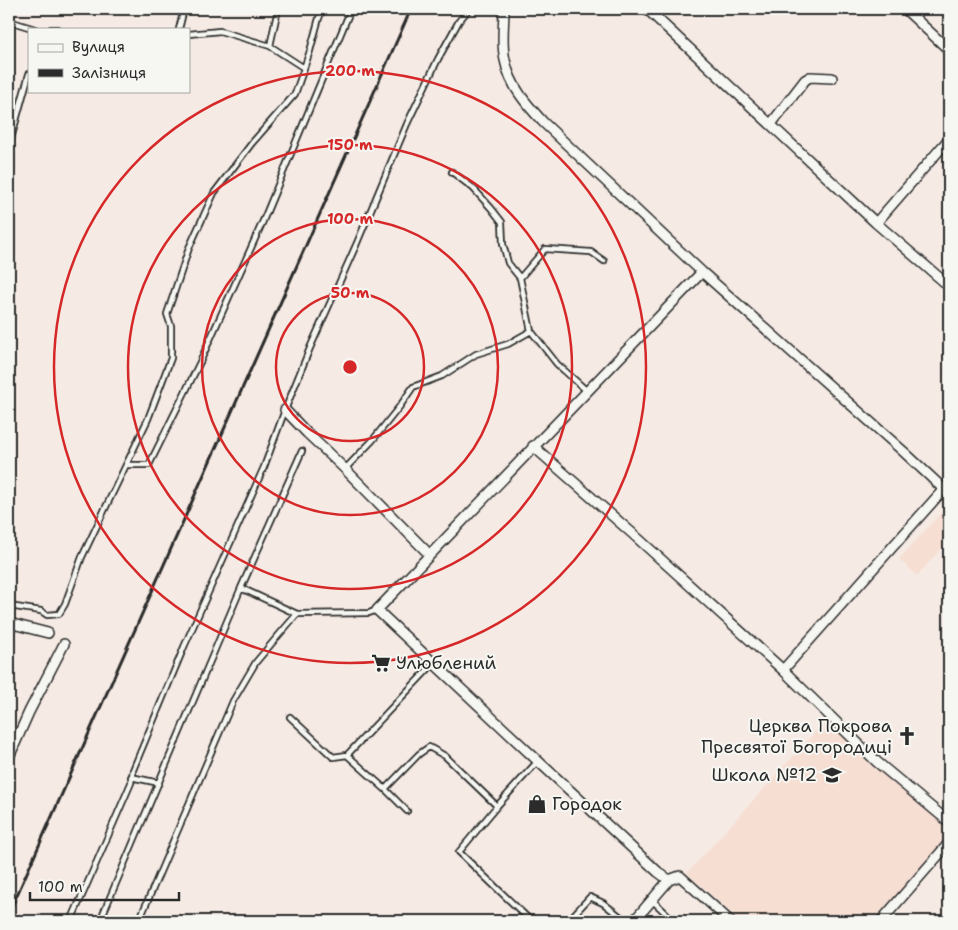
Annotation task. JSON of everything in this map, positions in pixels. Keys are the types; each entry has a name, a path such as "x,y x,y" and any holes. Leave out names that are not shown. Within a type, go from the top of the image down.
{"street":[{"path":"504,9 505,60 512,82 526,104 702,272 947,492 783,670"},
{"path":"647,9 876,223 949,286"},
{"path":"905,9 949,50"},
{"path":"771,124 805,80 810,77 832,78"},
{"path":"876,223 949,139"},
{"path":"669,880 538,762 377,610 702,272"},
{"path":"285,410 430,554"},
{"path":"534,446 783,670 877,762 949,822"},
{"path":"9,623 48,633"},
{"path":"9,757 29,712 64,644"},
{"path":"881,921 949,843"},
{"path":"634,921 669,880 680,876 730,921"}],"lane":[{"path":"179,28 184,9"},
{"path":"270,46 278,9"},
{"path":"9,606 40,611 47,615 59,614 65,604 82,557 148,419 171,358 171,326 167,314 189,248 214,193 252,143 295,94 323,9"},
{"path":"127,465 149,465 200,362 263,221 351,9"},
{"path":"71,921 130,783 132,770 264,467 310,348 358,243 407,124 438,59 459,21 469,9"},
{"path":"9,21 32,28"},
{"path":"190,34 220,31 270,46 304,68"},
{"path":"9,146 28,78"},
{"path":"452,172 473,188 502,222 503,244 508,263 520,278 531,332 557,364 587,391"},
{"path":"520,278 545,249 591,252 604,261"},
{"path":"345,468 372,441 413,387 442,376 476,354 508,344 531,332"},
{"path":"100,921 241,588 302,451"},
{"path":"241,588 297,614 368,613 377,610"},
{"path":"139,921 233,701 256,662 297,614"},
{"path":"290,717 333,757 347,755 434,663"},
{"path":"385,788 419,754 430,747 445,756 497,806"},
{"path":"347,755 385,788 407,811"},
{"path":"531,921 459,852 497,806 538,762"},
{"path":"131,777 158,783"},
{"path":"568,921 590,897 603,903 626,921"},
{"path":"652,900 672,919"}],"shaded area":[{"path":"941,513 949,521 949,540 917,576 899,559"},
{"name":"Школа №12","path":"827,719 949,830 949,840 876,921 740,921 687,873"}],"railway":[{"path":"9,913 411,9"}],"place":[{"name":"Улюблений","path":"381,663"},
{"name":"Церква Покрова Пресвятої Богородиці","path":"907,736"},
{"name":"Школа №12","path":"832,775"},
{"name":"Городок","path":"537,804"}]}
